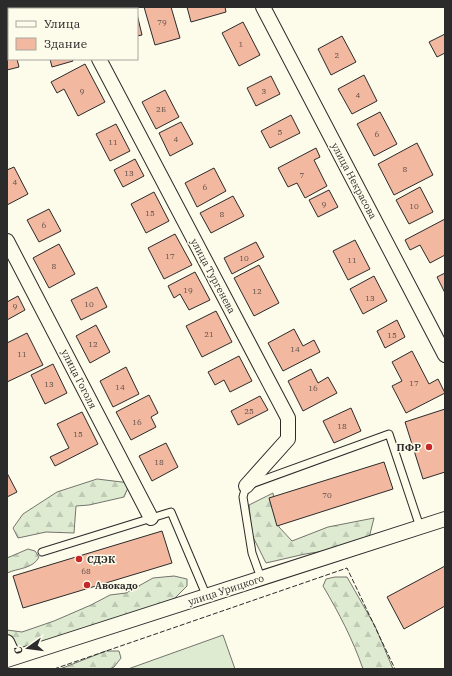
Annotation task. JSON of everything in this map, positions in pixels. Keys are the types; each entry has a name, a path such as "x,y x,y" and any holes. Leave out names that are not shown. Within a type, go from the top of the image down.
{"street":[{"name":"улица Некрасова","path":"263,7 445,355"},
{"name":"улица Тургенева","path":"101,60 288,418 288,439 246,486"},
{"name":"улица Гоголя","path":"7,241 151,518"},
{"name":"улица Урицкого","path":"10,658 206,597 445,519"},
{"path":"7,642 10,658"}],"lane":[{"path":"261,578 252,553 243,497 246,486 389,434 420,527"},
{"path":"42,552 171,512 206,597"}],"green space":[{"path":"97,479 130,483 124,497 89,505 76,506 74,533 46,532 18,538 13,528 23,514 57,492"},
{"path":"273,493 279,527 292,541 328,527 374,518 369,538 351,547 305,554 266,563 252,535 249,505"},
{"path":"28,549 35,551 39,557 36,561 29,566 7,573 7,558"},
{"path":"174,576 187,579 187,586 175,598 150,610 18,652 7,651 7,630 22,632 54,621 110,595 126,593 153,578"},
{"path":"347,577 375,626 393,669 363,669 355,648 335,606 323,586 326,579"},
{"path":"223,635 235,669 128,669"},
{"path":"106,651 119,651 121,658 114,667 109,669 60,669"}],"building":[{"path":"144,7 171,7 180,38 155,45"},
{"path":"187,7 225,7 226,12 191,22"},
{"path":"138,18 142,35 138,36"},
{"path":"243,22 260,55 239,66 222,33"},
{"path":"445,34 445,53 437,57 429,42"},
{"path":"342,36 356,62 331,75 318,49"},
{"path":"7,46 8,60 17,60 19,67 7,70"},
{"path":"50,60 73,61 52,67"},
{"path":"85,64 105,102 78,116 64,89 57,93 51,82"},
{"path":"364,75 377,101 352,114 338,89"},
{"path":"271,76 280,94 256,106 247,88"},
{"path":"165,90 179,117 156,129 142,102"},
{"path":"380,112 397,144 374,156 357,124"},
{"path":"291,115 300,133 270,148 261,131"},
{"path":"181,122 193,144 170,156 159,133"},
{"path":"116,124 130,151 110,161 96,134"},
{"path":"417,143 433,175 394,195 378,164"},
{"path":"316,148 320,157 314,160 327,186 305,198 297,183 288,187 278,168"},
{"path":"135,159 144,176 123,187 114,170"},
{"path":"14,167 28,194 7,205 7,170"},
{"path":"214,168 226,191 197,207 185,183"},
{"path":"420,187 433,212 409,224 396,200"},
{"path":"329,190 338,207 318,217 309,200"},
{"path":"154,192 169,221 146,233 131,204"},
{"path":"233,196 244,216 211,233 200,213"},
{"path":"49,209 61,231 39,242 27,220"},
{"path":"445,219 445,255 430,263 420,245 410,250 405,240"},
{"path":"175,234 192,265 164,279 148,248"},
{"path":"355,240 370,269 348,280 333,251"},
{"path":"256,242 264,257 232,274 224,258"},
{"path":"59,244 75,274 49,288 33,258"},
{"path":"259,265 279,303 254,316 234,278"},
{"path":"195,272 210,300 189,310 180,294 174,298 168,286"},
{"path":"445,273 445,293 437,277"},
{"path":"374,276 387,301 363,314 350,289"},
{"path":"97,287 107,307 81,320 71,300"},
{"path":"18,296 25,310 7,320 7,302"},
{"path":"216,311 232,342 202,357 186,326"},
{"path":"397,320 405,337 385,348 377,331"},
{"path":"96,325 110,352 90,363 76,336"},
{"path":"294,329 303,346 314,340 320,352 283,371 268,343"},
{"path":"27,333 43,365 7,382 7,343"},
{"path":"412,351 429,384 438,379 445,393 406,413 392,386 402,381 392,362"},
{"path":"239,356 252,381 230,392 224,380 215,385 208,372"},
{"path":"53,364 67,393 45,404 31,375"},
{"path":"126,367 139,394 113,407 100,381"},
{"path":"311,369 318,383 328,377 337,393 303,411 288,381"},
{"path":"149,395 158,413 151,417 156,427 131,440 116,412"},
{"path":"260,396 268,410 238,425 231,411"},
{"path":"351,408 361,431 334,443 323,421"},
{"name":"ПФР","path":"445,409 445,472 423,479 405,422"},
{"path":"82,412 98,444 55,466 50,457 69,448 57,424"},
{"path":"166,443 178,467 152,481 139,456"},
{"path":"384,462 393,489 277,526 269,498"},
{"path":"7,473 17,492 7,497"},
{"path":"162,531 172,563 23,608 13,576"},
{"path":"445,566 445,606 404,629 387,597"}],"fence":[{"path":"54,669 347,568 395,669"}],"place":[{"name":"ПФР","path":"429,447"},
{"name":"СДЭК","path":"79,559"},
{"name":"Авокадо","path":"87,585"}]}
